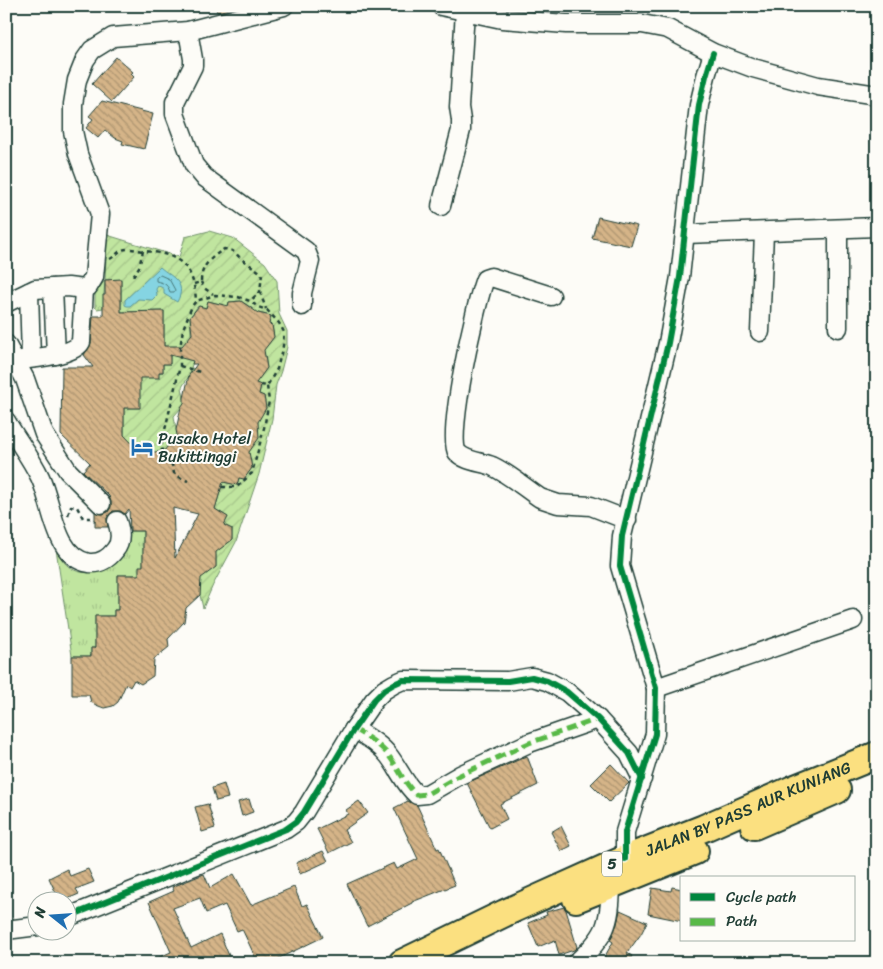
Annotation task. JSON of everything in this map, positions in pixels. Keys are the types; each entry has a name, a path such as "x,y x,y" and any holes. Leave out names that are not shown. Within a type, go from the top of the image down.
{"highway":[{"name":"JALAN BY PASS AUR KUNIANG","path":"832,783 877,755"},
{"name":"JALAN BY PASS AUR KUNIANG","path":"402,963 438,958 611,885 796,798 832,783 877,772"},
{"name":"JALAN BY PASS AUR KUNIANG","path":"438,958 505,913 625,859 704,828 796,798"}],"street":[{"path":"6,303 35,289 68,287 84,289 88,287 94,277 100,214 78,154 73,131 73,104 77,80 85,60 92,50 113,37 188,31 284,6"},
{"path":"440,6 502,19 566,24 642,24 668,30 713,53 753,68 818,86 877,95"},
{"path":"441,206 461,130 459,107 465,11"},
{"path":"188,31 193,66 174,108 194,165 204,177 306,251 310,261 302,292 302,306"},
{"path":"625,859 624,832 656,734 656,688 620,566 622,536 668,343 680,278 700,105 713,53"},
{"path":"685,234 877,227"},
{"path":"838,229 838,328"},
{"path":"760,332 764,232"},
{"path":"551,296 491,277 485,279 465,359 455,423 454,446 457,453 463,457 493,467 548,502 591,506 627,520"},
{"path":"53,288 56,354"},
{"path":"23,360 73,351 79,347 81,342 84,289"},
{"path":"28,292 23,360 24,379 44,434 68,471 101,504"},
{"path":"6,344 23,360"},
{"path":"6,422 40,476 62,542 70,554 80,561 95,564 106,559 117,548 120,533 117,521"},
{"path":"656,688 853,620"},
{"path":"78,914 286,829 296,822 374,700 384,690 404,680 508,682 532,677 547,681 567,692 598,719 629,753 642,779"},
{"path":"354,729 379,744 412,791 417,795 427,794 460,775 529,742 598,719"},
{"path":"576,963 589,951 603,933 610,912 611,885"},
{"path":"6,930 28,927"}],"path":[{"path":"96,259 111,259 121,250 133,249 169,255 184,264 192,276 196,301"},
{"path":"215,295 204,288 201,282 201,273 206,263 224,249 231,250 238,253 243,260 262,274 260,292 266,310"},
{"path":"133,276 139,267 142,251"},
{"path":"194,284 201,282"},
{"path":"250,301 260,292"},
{"path":"188,481 174,473 172,465 165,458 161,447 180,366 183,329 192,306 196,301 215,295 238,297 266,310 280,323 284,332 277,369 267,386 269,401 252,473 237,487 222,487"},
{"path":"180,366 200,372"},
{"path":"261,385 267,386"},
{"path":"54,518 67,515 71,506 76,507 84,518 92,518 95,521"}],"green space":[{"path":"209,231 233,238 265,263 277,281 279,314 287,331 287,347 276,385 272,419 259,474 236,542 203,608 200,583 193,579 204,575 216,567 216,555 210,551 214,544 221,548 232,540 232,529 224,525 228,517 215,509 223,482 237,485 239,478 252,468 250,457 245,455 253,424 266,408 264,396 259,394 261,385 254,383 257,375 261,376 267,368 265,355 259,353 262,345 267,346 274,337 272,325 269,324 271,316 251,311 252,308 241,301 229,302 228,306 208,301 206,308 198,306 190,317 193,361 191,368 201,370 199,378 189,376 182,387 184,399 192,401 182,407 174,416 176,430 182,439 175,437 167,447 170,465 158,452 146,452 144,455 124,435 124,408 140,408 123,378 163,372 163,364 170,364 170,347 164,346 164,311 121,312 121,280 105,280 107,235 179,257 185,237"},
{"path":"105,280 103,308 97,309 95,307 95,294"},
{"path":"129,531 143,531 143,566 139,575 118,575 118,610 114,610 114,616 95,616 95,648 91,648 91,656 72,656 55,542 60,556 69,567 81,572 96,571 107,567 115,559 126,541"}],"water":[{"path":"160,267 173,277 179,285 181,290 177,302 164,294 164,289 158,286 156,289 157,295 152,300 138,299 130,306 125,305 125,300"}],"building":[{"path":"215,6 241,6 217,12"},
{"path":"116,57 133,72 131,74 134,77 112,102 92,84"},
{"path":"102,101 153,114 144,149 122,144 123,141 115,138 105,130 98,138 86,128 93,119 89,116"},
{"path":"598,217 637,226 631,246 592,238"},
{"path":"121,279 121,312 164,311 164,346 182,346 192,334 190,317 199,306 206,308 208,301 228,306 229,302 241,301 258,313 271,316 269,324 272,325 274,337 264,350 267,368 256,383 261,385 259,394 264,396 266,408 258,422 259,438 249,452 252,468 244,479 239,478 237,485 223,482 215,509 228,517 224,525 232,529 232,540 216,552 216,567 201,578 200,595 186,608 184,622 168,639 169,647 154,659 153,676 141,684 134,680 130,687 126,684 118,702 113,706 104,708 91,702 89,695 72,695 72,656 91,656 91,648 95,648 95,616 114,616 114,610 118,610 118,575 139,575 139,566 143,566 143,531 130,531 129,509 125,514 120,511 113,511 107,518 108,527 95,527 95,512 103,514 108,512 111,507 109,496 83,471 90,463 61,435 62,367 93,367 84,355 91,343 93,316 103,316 105,280","holes":["170,355 193,361 192,364 197,364 189,375 184,403 181,407 176,430 177,435 163,452 140,452 124,435 124,408 140,408 140,378 159,378 159,372 163,372 163,364 170,364","173,508 198,514 175,558"]},
{"path":"527,756 538,785 500,804 507,819 490,828 467,783"},
{"path":"611,764 629,783 609,802 591,784"},
{"path":"224,784 228,798 216,801 212,788"},
{"path":"249,799 253,812 242,816 238,802"},
{"path":"359,801 368,813 344,830 351,842 329,853 317,829 348,814 346,810"},
{"path":"408,801 417,805 455,885 412,902 367,926 347,884 394,863 397,869 418,859 394,808"},
{"path":"208,804 215,828 202,832 195,807"},
{"path":"561,826 571,846 561,851 551,832"},
{"path":"323,851 328,861 300,874 296,863"},
{"path":"67,869 70,876 88,869 94,882 76,889 78,892 55,892 49,878"},
{"path":"204,874 210,888 234,874 251,905 294,887 302,906 307,904 323,937 269,963 258,963 242,929 237,931 225,905 206,913 200,898 173,908 191,948 220,934 232,963 146,963 171,952 149,902 174,891 172,887"},
{"path":"672,887 680,889 680,921 648,914 652,888 671,891"},
{"path":"564,907 577,947 574,950 559,955 555,940 538,947 528,923 547,915 546,912"},
{"path":"620,910 647,922 627,953 632,956 628,963 601,963 613,942 610,940 617,924"}],"marked path":[{"path":"354,729 382,748 393,761 409,787 417,795 427,794 460,775 529,743 598,719"}],"cycle path":[{"path":"625,859 625,832 655,734 656,688 620,566 622,536 668,343 680,277 699,105 713,53"},
{"path":"78,913 286,829 296,822 374,700 384,690 403,680 508,681 532,677 547,681 567,692 598,719 629,753 642,779"}],"place":[{"name":"Pusako Hotel Bukittinggi","path":"142,447"}]}
